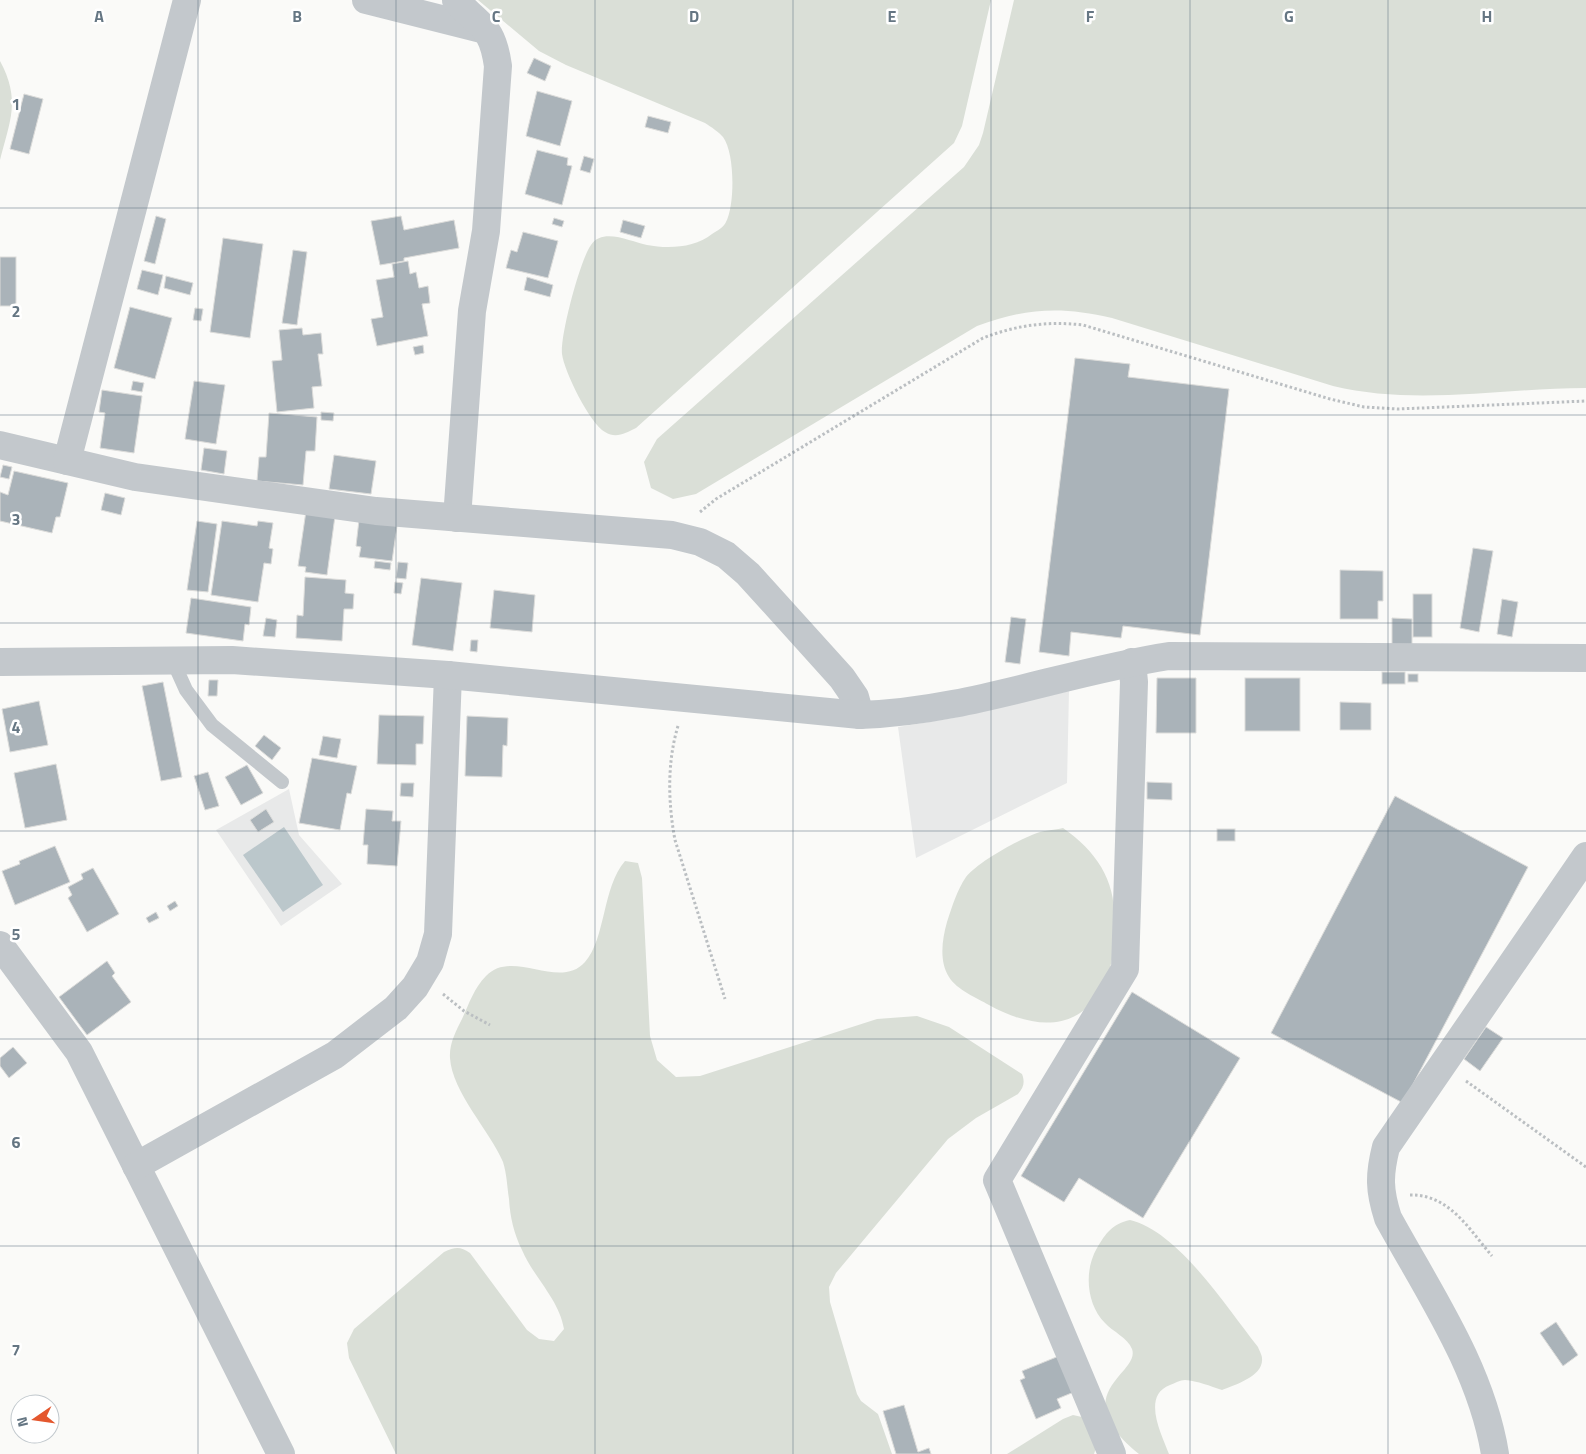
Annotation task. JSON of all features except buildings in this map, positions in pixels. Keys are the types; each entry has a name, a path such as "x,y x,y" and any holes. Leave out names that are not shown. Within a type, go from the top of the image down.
{"street":[{"path":"67,461 187,0"},
{"path":"366,0 486,30"},
{"path":"456,0 486,30 495,45 498,66 486,231 472,311 457,518"},
{"path":"0,445 145,478 376,511 672,535 700,542 726,555 748,574 842,678 855,698 860,715"},
{"path":"0,662 172,659 232,660 448,675 860,715 920,711 1132,662 1169,656 1586,658"},
{"path":"1112,1454 997,1180 1125,969 1134,682 1132,662"},
{"path":"136,1166 335,1056 396,1008 415,987 422,976 430,962 439,925 448,675"},
{"path":"1495,1454 1486,1410 1473,1375 1388,1218 1381,1195 1380,1171 1386,1147 1586,856"},
{"path":"0,945 79,1052 281,1454"}],"lane":[{"path":"172,659 186,690 212,725 282,782"}],"path":[{"path":"684,538 694,517 716,498 983,338 1007,329 1032,324 1058,322 1084,325 1330,399 1364,407 1398,410 1586,401"},
{"path":"687,699 672,749 671,819 675,840 725,999"},
{"path":"422,976 464,1011 490,1025"},
{"path":"1443,1065 1586,1167"},
{"path":"1381,1195 1422,1195 1440,1201 1456,1212 1492,1256"}],"shaded area":[{"path":"478,0 991,0 962,126 954,143 636,428 625,433 613,435 599,427 585,408 567,372 562,354 567,316 576,281 587,253 596,240 603,237 617,237 647,245 672,247 698,242 722,227 729,214 732,192 732,166 727,145 721,135 705,123 566,65 539,51"},
{"path":"1014,0 1586,0 1586,388 1427,395 1364,392 1333,386 1112,318 1076,312 1028,312 977,326 696,494 673,499 651,488 644,462 657,439 964,167 979,145 983,133"},
{"path":"0,61 10,87 12,110 0,160"},
{"path":"1069,691 1067,783 916,858 898,727 953,718"},
{"path":"289,789 299,835 342,884 281,926 216,830"},
{"path":"284,827 323,885 283,912 243,855"},
{"path":"1063,828 1076,838 1096,860 1104,872 1109,885 1113,899 1114,914 1112,960 1103,986 1092,1002 1079,1014 1064,1020 1047,1023 1028,1021 1009,1015 989,1005 953,982 944,964 942,950 944,936 957,893 966,877 972,871 989,858 1029,836"},
{"path":"625,861 638,863 642,878 650,1036 657,1060 676,1077 700,1076 877,1019 917,1016 949,1027 1022,1074 1022,1089 1018,1094 976,1118 948,1139 836,1273 829,1287 830,1302 857,1394 861,1401 878,1414 892,1454 396,1454 349,1358 347,1343 354,1329 444,1252 454,1248 460,1248 470,1253 527,1330 539,1339 554,1341 564,1329 552,1298 527,1260 519,1244 511,1219 503,1162 457,1084 452,1071 451,1048 455,1033 475,991 486,976 497,969 509,966 562,972 574,970 585,962 597,940 612,885"},
{"path":"1130,1220 1148,1227 1166,1239 1183,1255 1232,1312 1258,1347 1262,1357 1261,1364 1254,1375 1222,1390 1181,1380 1161,1390 1155,1407 1156,1416 1169,1454 1139,1454 1117,1433 1107,1415 1106,1400 1110,1388 1132,1358 1132,1349 1124,1338 1108,1326 1094,1306 1089,1287 1090,1266 1103,1238 1114,1227"},
{"path":"1073,1415 1082,1417 1096,1448 1094,1454 1007,1454 1063,1419"}]}
